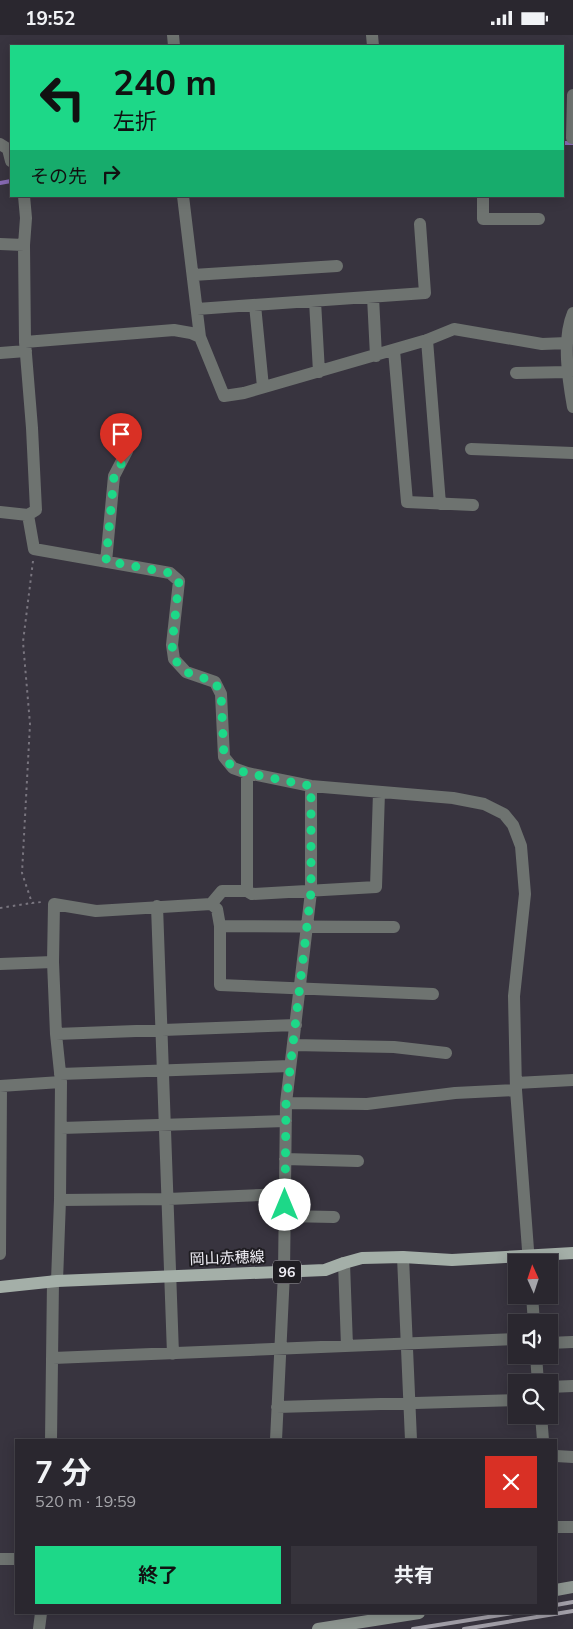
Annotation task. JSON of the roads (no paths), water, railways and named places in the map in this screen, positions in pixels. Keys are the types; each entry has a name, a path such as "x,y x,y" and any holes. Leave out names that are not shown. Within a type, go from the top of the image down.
{"main road":[{"name":"岡山赤穂線","path":"558,1255 573,1253"},
{"name":"岡山赤穂線","path":"0,1287 55,1281 325,1270 362,1258 508,1260"},
{"path":"557,1590 573,1587"},
{"path":"318,1629 414,1614"}],"street":[{"path":"569,138 573,95"},
{"path":"0,144 8,149 10,157"},
{"path":"0,512 28,515 36,510 25,347 24,245 26,218 24,197"},
{"path":"183,197 200,337 224,396 319,372 427,340 454,329 542,344 567,343"},
{"path":"483,197 483,219 539,219"},
{"path":"196,309 425,293 420,224"},
{"path":"0,244 24,245"},
{"path":"193,275 337,266"},
{"path":"373,297 376,355"},
{"path":"315,301 319,372"},
{"path":"255,305 263,387"},
{"path":"573,313 567,343 573,407"},
{"path":"0,353 25,347 174,330 191,333 200,337"},
{"path":"427,340 440,504"},
{"path":"394,350 407,502 473,505"},
{"path":"516,373 569,372"},
{"path":"471,449 573,453"},
{"path":"106,561 114,476 127,451"},
{"path":"28,515 34,549 170,573 179,581 172,645 174,659 186,672 215,682 221,694 224,757 233,768 247,773 311,786 453,798 484,804 504,814 513,825 522,846 525,894 514,996 516,1087 529,1254"},
{"path":"247,773 247,891"},
{"path":"276,1439 282,1349 286,1216 286,1103 311,892 311,786"},
{"path":"51,1439 61,1128 61,1078 56,1034 53,962 54,905 96,911 211,903 222,891 247,891 252,894 376,887 379,792"},
{"path":"211,903 217,909 220,925 220,985 433,994"},
{"path":"157,906 173,1354"},
{"path":"220,925 394,927"},
{"path":"0,964 53,962"},
{"path":"56,1034 296,1025"},
{"path":"293,1045 394,1047 446,1053"},
{"path":"0,1254 1,1086 61,1078 164,1071 290,1066"},
{"path":"286,1103 367,1104 573,1080"},
{"path":"61,1128 286,1121"},
{"path":"285,1159 358,1161"},
{"path":"60,1200 168,1199 285,1194"},
{"path":"286,1216 334,1217"},
{"path":"403,1257 411,1439"},
{"path":"344,1263 347,1347"},
{"path":"53,1358 508,1339"},
{"path":"558,1343 572,1342"},
{"path":"558,1387 573,1386"},
{"path":"277,1407 508,1400"},
{"path":"542,1424 543,1439"},
{"path":"557,1456 573,1457"},
{"path":"557,1527 573,1527"},
{"path":"0,1559 15,1559"},
{"path":"39,1629 41,1614"}],"waterway":[{"path":"564,143 573,143"},
{"path":"0,183 10,181"}],"railway":[{"path":"557,1605 573,1602"},
{"path":"557,1614 573,1611"},
{"path":"413,1629 507,1614"},
{"path":"464,1629 555,1614"}]}
